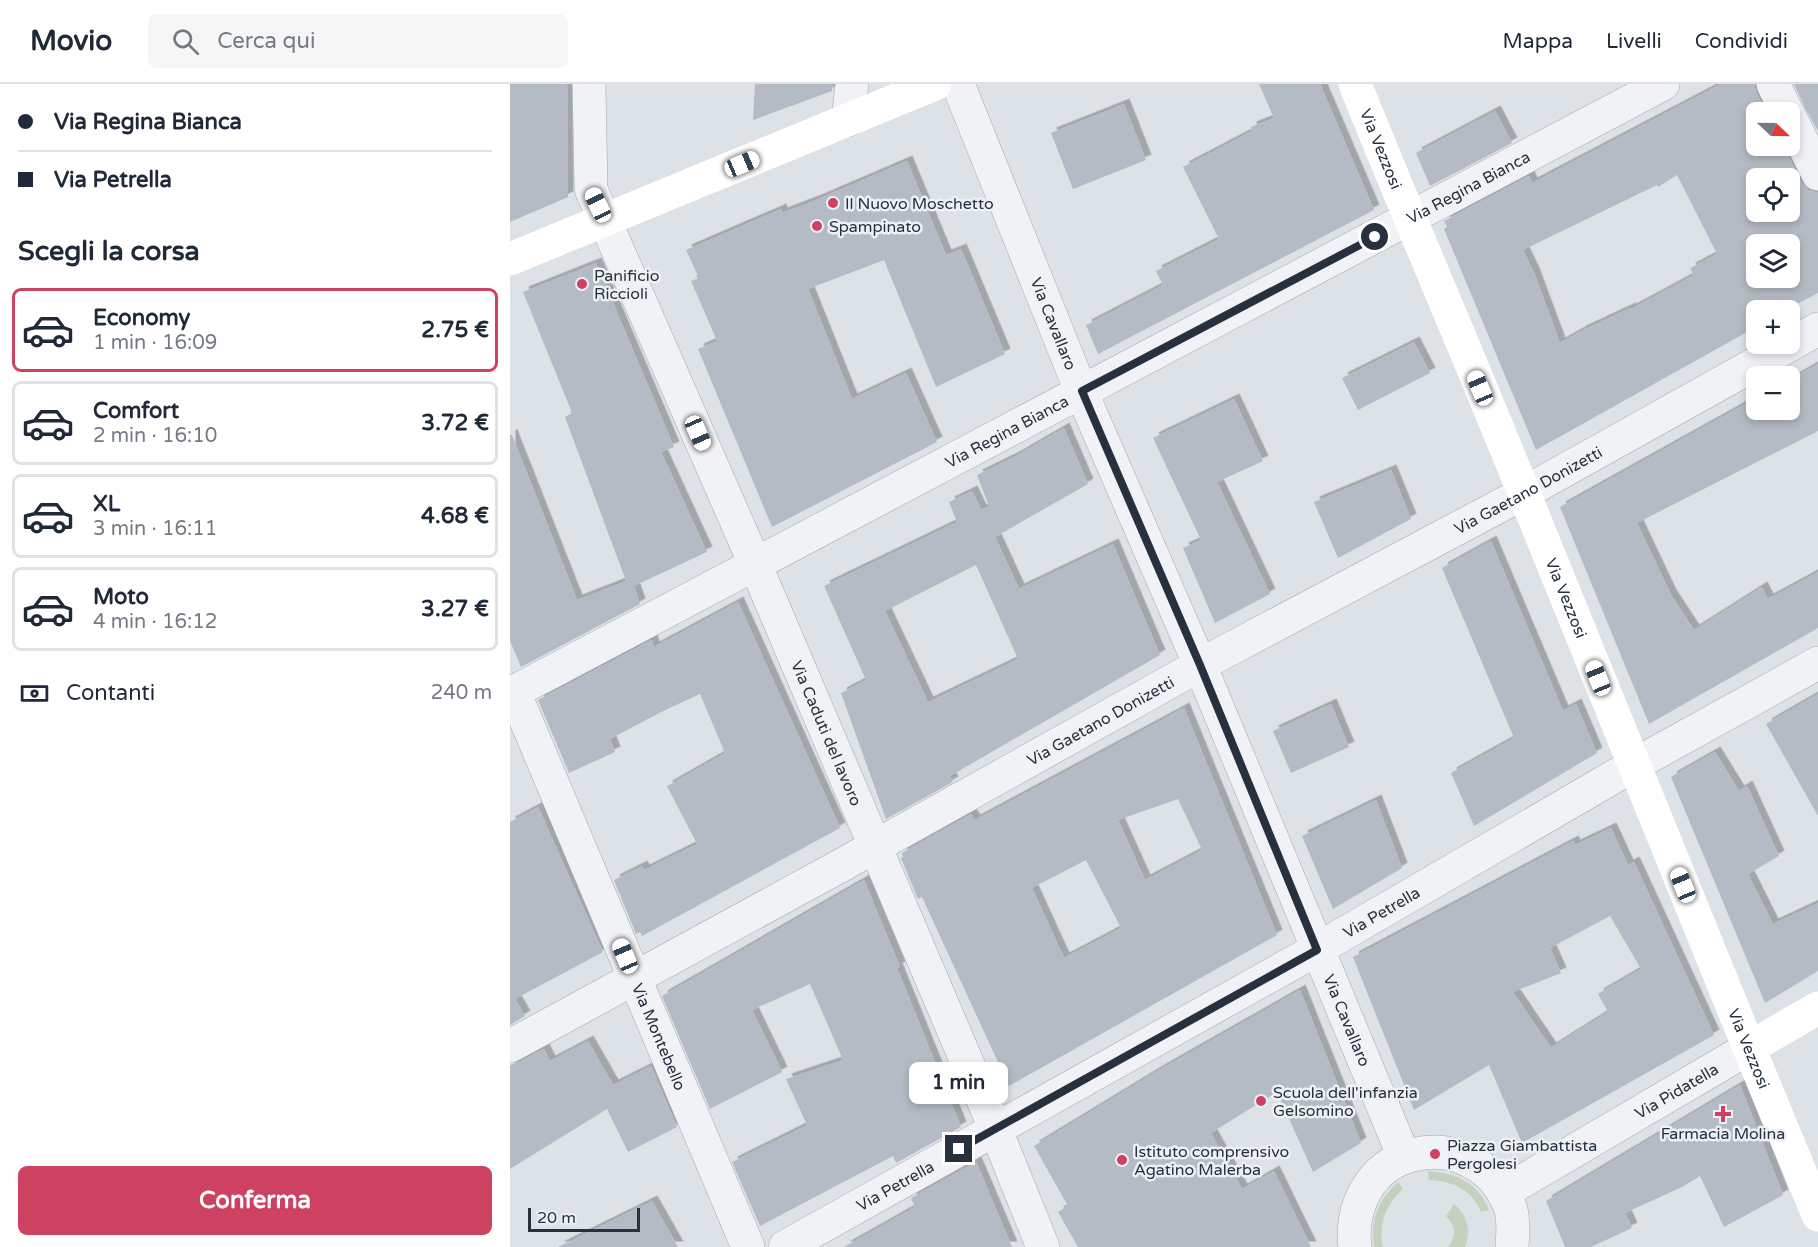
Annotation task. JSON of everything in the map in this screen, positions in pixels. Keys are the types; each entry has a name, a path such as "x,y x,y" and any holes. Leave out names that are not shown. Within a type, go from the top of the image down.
{"street":[{"name":"Via Caduti del lavoro","path":"589,84 591,189 755,564 995,1128 1043,1247"},
{"path":"848,120 852,84"},
{"path":"510,259 935,84"},
{"name":"Via Cavallaro","path":"958,84 1082,391 1200,665 1404,1157"},
{"name":"Via Vezzosi","path":"1355,84 1524,492 1818,1215"},
{"name":"Via Regina Bianca","path":"512,693 1664,84"},
{"path":"1773,84 1782,102"},
{"path":"1800,137 1818,174"},
{"name":"Via Gaetano Donizetti","path":"510,1046 1200,665 1524,492 1818,329"},
{"name":"Via Petrella","path":"785,1247 1317,950 1634,765 1818,663"},
{"name":"Via Montebello","path":"512,693 748,1247"},
{"name":"Via Pidatella","path":"1504,1192 1818,1008"},
{"path":"1355,1247 1353,1232 1355,1213 1372,1179 1387,1166 1404,1157 1426,1152 1449,1153 1471,1161 1490,1174 1504,1192 1511,1211 1514,1230 1512,1247"}],"green space":[{"path":"1428,1171 1448,1174 1465,1181 1479,1192 1489,1210 1481,1212 1472,1197 1453,1184 1429,1180"},
{"path":"1398,1182 1403,1189 1385,1215 1382,1230 1383,1247 1374,1247 1377,1211"},
{"path":"1454,1204 1459,1208 1467,1224 1468,1235 1465,1247 1448,1247 1453,1239 1454,1231 1446,1216"}],"building":[{"path":"510,84 567,84 568,197 510,222"},
{"path":"755,84 833,84 832,91 753,120"},
{"path":"1259,84 1320,84 1374,210 1098,354 1086,325 1163,285 1156,271 1219,239 1183,167 1252,131 1251,127 1274,118"},
{"path":"1721,84 1754,84 1761,102 1746,102 1746,156 1788,156 1794,168 1746,168 1746,222 1800,222 1800,179 1808,190 1818,193 1818,293 1800,303 1800,300 1746,300 1746,333 1536,450 1444,229 1447,227 1444,221 1529,176 1532,183","holes":["1677,175 1717,254 1690,268 1694,275 1631,309 1560,343 1523,250 1657,185 1658,187"]},
{"path":"1794,84 1818,84 1818,131 1804,106"},
{"path":"1124,104 1146,160 1073,189 1051,133"},
{"path":"1495,111 1512,143 1430,186 1416,153"},
{"path":"907,161 946,255 961,249 1005,354 936,387 884,260 808,289 852,399 906,373 937,442 772,527 698,349 717,341 691,281 699,278 686,250 781,209 782,213"},
{"path":"596,263 674,447 661,452 707,552 634,586 640,604 521,667 510,641 510,435 512,435 577,600 626,581 565,417 572,413 523,292"},
{"path":"1414,342 1430,373 1358,410 1342,378"},
{"path":"1818,364 1818,431 1637,523 1671,595 1694,630 1762,587 1768,599 1818,572 1818,628 1649,724 1560,507 1746,404 1746,420 1800,420 1800,374"},
{"path":"1234,399 1263,461 1217,482 1270,594 1215,623 1183,548 1201,540 1153,438"},
{"path":"1064,428 1088,484 995,537 1019,589 1113,544 1160,655 950,776 953,782 886,819 841,693 866,680 824,586 957,522 949,502 972,491 981,510 989,506 977,475","holes":["976,565 1018,659 928,702 885,611"]},
{"path":"1391,470 1411,519 1338,558 1314,502"},
{"path":"1491,541 1563,711 1576,704 1597,753 1474,826 1451,773 1514,738 1442,568"},
{"path":"738,602 840,828 642,936 640,932 636,934 614,880 642,866 644,870 697,844 667,786 725,753 700,694 610,739 615,752 569,773 538,700 652,640 654,647"},
{"path":"1818,694 1818,816 1766,724"},
{"path":"1331,704 1349,747 1291,773 1273,731"},
{"path":"1184,708 1277,935 1009,1086 922,897 918,899 901,858 902,853 971,814 975,820","holes":["1178,799 1202,850 1145,880 1118,820","1086,860 1121,928 1064,958 1032,888"]},
{"path":"1715,752 1739,791 1747,786 1779,856 1748,874 1773,924 1818,903 1818,971 1765,1003 1671,777"},
{"path":"1376,800 1402,868 1333,909 1302,836"},
{"path":"538,807 603,952 515,999 525,1016 510,1025 510,822"},
{"path":"1611,828 1628,865 1634,862 1714,1035 1522,1143 1489,1065 1414,1110 1353,957 1573,841 1575,845","holes":["1610,916 1641,969 1598,994 1608,1012 1551,1048 1513,992 1561,973 1550,948"]},
{"path":"864,880 961,1127 896,1163 893,1156 760,1226 732,1162 807,1125 786,1079 843,1060 810,984 752,1010 782,1072 710,1109 662,996"},
{"name":"Istituto comprensivo Agatino Malerba","path":"1300,990 1361,1143 1313,1172 1277,1092 1211,1133 1242,1189 1274,1171 1311,1247 1078,1247 1058,1212 1068,1206 1034,1146 1159,1070"},
{"path":"588,1041 613,1085 651,1066 677,1127 628,1152 607,1109 510,1169 510,1065 544,1049 550,1061"},
{"path":"1740,1085 1783,1195 1724,1227 1700,1176 1682,1187 1625,1213 1632,1228 1591,1247 1565,1247 1546,1201"},
{"path":"976,1162 1012,1247 844,1247 915,1207 911,1198"},
{"path":"652,1201 678,1247 558,1247"}],"place":[{"name":"Il Nuovo Moschetto","path":"833,203"},
{"name":"Spampinato","path":"817,226"},
{"name":"Panificio Riccioli","path":"582,284"},
{"name":"Scuola dell'infanzia Gelsomino","path":"1261,1101"},
{"name":"Farmacia Molina","path":"1723,1114"},
{"name":"Piazza Giambattista Pergolesi","path":"1435,1154"},
{"name":"Istituto comprensivo Agatino Malerba","path":"1122,1160"}],"route":[{"path":"959,1149 1317,950 1200,665 1082,391 1375,237"}]}
